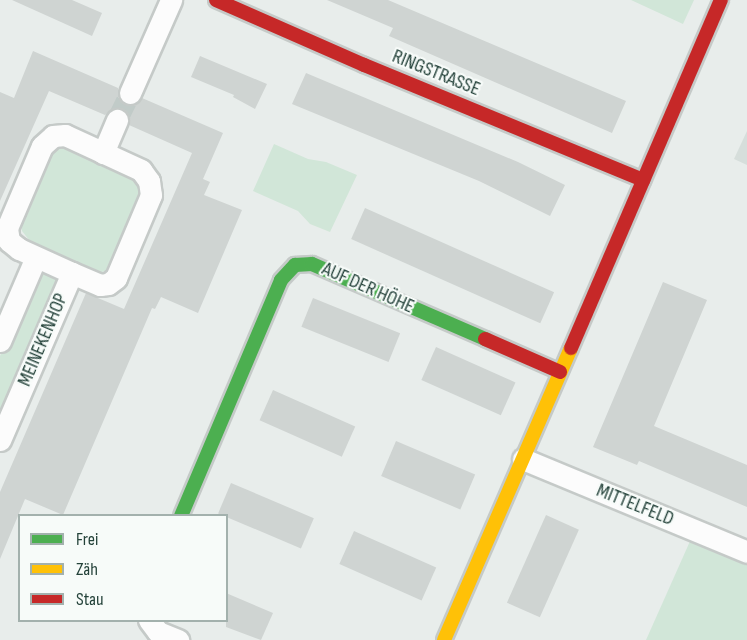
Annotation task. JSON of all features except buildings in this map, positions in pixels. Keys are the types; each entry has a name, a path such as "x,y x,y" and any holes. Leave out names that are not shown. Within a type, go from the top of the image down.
{"street":[{"path":"130,93 171,0"},
{"name":"RINGSTRASSE","path":"216,0 364,65 643,180"},
{"path":"444,640 721,0"},
{"path":"103,153 117,120"},
{"name":"MEINEKENHOP","path":"65,135 103,153 141,170 149,181 151,195 116,278 108,284 100,285 19,249 9,241 7,228 42,146 53,136 65,135"},
{"name":"MEINEKENHOP","path":"0,340 36,257"},
{"name":"AUF DER HÖHE","path":"182,514 281,280 295,265 312,264 560,372"},
{"name":"MEINEKENHOP","path":"0,440 72,273"},
{"name":"MITTELFELD","path":"523,459 747,552"},
{"path":"150,622 158,632 178,640"}],"shaded area":[{"path":"747,131 747,165 734,159"}],"green space":[{"path":"631,0 694,0 683,24"},
{"path":"274,144 308,159 326,162 357,175 330,232 310,224 298,211 253,191"},
{"path":"67,147 131,177 141,187 142,200 117,260 108,270 96,274 33,245 22,231 20,214 42,162 53,151"},
{"path":"39,266 65,277 0,427 0,356"},
{"path":"691,539 747,564 747,640 646,640"}],"tunnel":[{"path":"117,120 130,93"}],"traffic: fast":[{"path":"182,514 281,280 295,265 312,264 485,339"}],"traffic: slow":[{"path":"444,640 571,348"}],"traffic: jam":[{"path":"216,0 364,65 643,180"},
{"path":"571,348 721,0"},
{"path":"485,339 560,372"}]}
